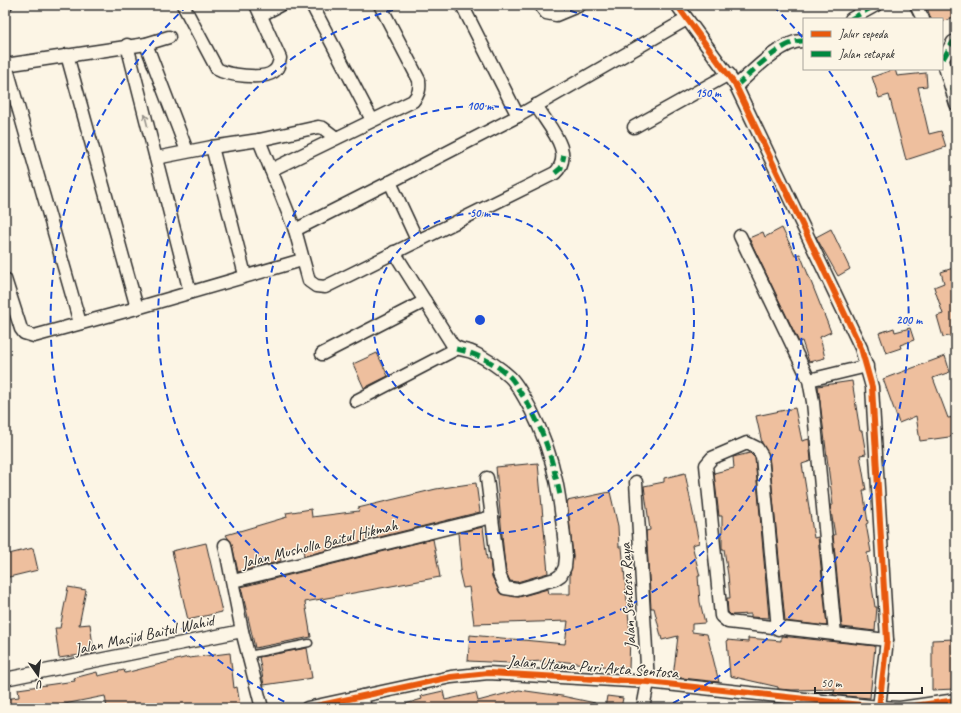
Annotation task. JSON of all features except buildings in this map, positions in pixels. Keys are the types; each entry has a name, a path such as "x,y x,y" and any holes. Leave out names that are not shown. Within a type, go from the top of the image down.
{"street":[{"path":"184,5 217,68 224,73 265,76 273,73 279,67 280,58 278,50 259,10 280,5"},
{"path":"312,5 372,120"},
{"path":"271,170 414,101 420,88 419,80 380,5"},
{"path":"462,5 518,116"},
{"path":"540,5 546,13 556,15 580,5"},
{"path":"677,5 736,86 861,348 867,366 872,387 887,640 880,707"},
{"path":"854,18 876,5"},
{"path":"916,5 922,18"},
{"path":"294,230 518,116 687,19"},
{"path":"80,323 6,65 127,45 146,44 169,38"},
{"path":"736,86 774,53 798,40 803,41"},
{"path":"943,57 953,42 956,41"},
{"path":"146,44 186,151"},
{"path":"127,45 190,292"},
{"path":"68,55 136,308"},
{"path":"943,61 954,89 956,104"},
{"path":"634,127 728,74"},
{"path":"259,140 294,230 309,282 316,286 325,287 417,240 555,173 561,168 564,162 562,148 536,106"},
{"path":"156,158 186,151 259,140 318,127 323,128 336,138"},
{"path":"212,147 245,275"},
{"path":"390,182 417,240"},
{"path":"740,236 809,380 813,402 835,634"},
{"path":"394,252 456,349"},
{"path":"5,279 21,329 24,334 34,336 302,260"},
{"path":"322,354 425,301"},
{"path":"356,401 456,349 473,352 510,377 526,401 539,426 550,453 560,494 566,557 565,567 561,575 555,579 517,590 504,588 499,574 486,478"},
{"path":"809,380 867,366"},
{"path":"778,628 762,456 757,448 747,443 712,458 706,465 721,616 728,622 778,628 887,640"},
{"name":"Jalan Sentosa Raya","path":"636,482 648,682 643,708"},
{"name":"Jalan Musholla Baitul Hikmah","path":"262,708 242,631 233,580 492,517"},
{"path":"224,545 233,580"},
{"name":"Jalan Masjid Baitul Wahid","path":"5,679 242,631"},
{"name":"Jalan Utama Puri Arta Sentosa","path":"307,708 363,702 451,677 488,672 648,682 880,707 900,708 956,700"}],"lane":[{"path":"248,655 309,643"}],"marked path":[{"path":"853,18 876,5"},
{"path":"736,86 777,51 787,45 803,41"},
{"path":"943,59 953,42 956,41"},
{"path":"951,88 956,89"},
{"path":"555,173 561,168 564,155"},
{"path":"456,349 478,356 492,363 513,380 528,404 540,428 550,454 560,495"}],"cycle path":[{"path":"677,5 736,86 861,348 872,387 887,640 879,707"},
{"path":"307,708 451,677 488,673 648,682 879,707 900,708 956,700"}]}
